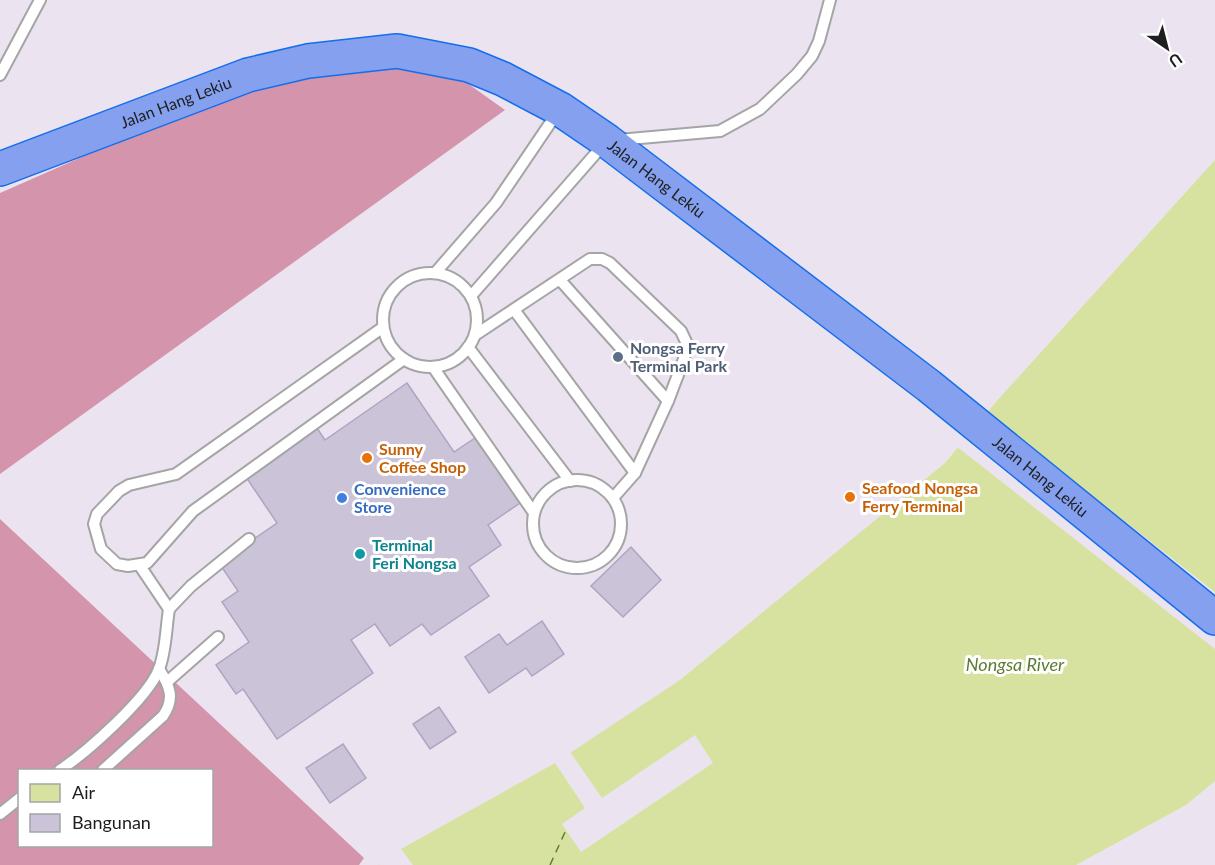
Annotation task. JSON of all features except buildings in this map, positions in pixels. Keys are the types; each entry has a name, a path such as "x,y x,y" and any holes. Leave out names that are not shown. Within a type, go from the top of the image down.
{"highway":[{"name":"Jalan Hang Lekiu","path":"0,169 248,75 308,61 397,51 469,65 503,79 560,109 606,141 929,386 1215,618"}],"lane":[{"path":"0,75 40,0"},
{"path":"471,296 606,141 720,131 760,109 806,65 819,41 830,0"},
{"path":"436,272 496,203 560,109"},
{"path":"475,335 590,260 602,259 681,330 687,344 684,359 668,401 635,473 613,498"},
{"path":"436,272 457,280 471,296 477,315 475,335 468,347 459,357 433,367 413,364 404,359 390,346 382,328 384,306 395,287 414,274 436,272"},
{"path":"560,280 668,401"},
{"path":"514,311 635,473"},
{"path":"382,328 176,474 129,485 107,501 97,514 94,524 101,549 117,564 140,566 154,558 193,511 404,359"},
{"path":"468,347 570,481"},
{"path":"433,367 534,513"},
{"path":"570,481 593,483 613,498 620,514 621,531 614,548 602,561 585,568 567,568 551,561 539,547 533,531 534,513 542,498 554,486 570,481"},
{"path":"73,767 144,692 159,669 169,609 191,586 249,539"},
{"path":"140,566 169,609"},
{"path":"167,682 218,637"},
{"path":"105,769 163,716 170,700 167,682 159,669"},
{"path":"0,814 18,800"}],"shaded area":[{"path":"395,54 453,73 505,110 0,474 0,193 273,73"},
{"path":"0,519 364,858 359,865 0,865"}],"water":[{"name":"Nongsa River","path":"1215,160 1215,781 1186,805 1076,865 379,865 401,849 555,763 680,680 945,463 995,403"}],"pier":[{"path":"984,411 1215,592 1215,649 956,446"},
{"path":"695,735 713,763 581,852 562,824 585,808 555,763 570,752 602,798"},
{"path":"401,849 413,865 380,865 380,864"}],"ferry route":[{"path":"550,865 566,830"}],"place":[{"name":"Nongsa Ferry Terminal Park","path":"618,357"},
{"name":"Sunny Coffee Shop","path":"367,458"},
{"name":"Seafood Nongsa Ferry Terminal","path":"850,497"},
{"name":"Convenience Store","path":"342,498"},
{"name":"Terminal Feri Nongsa","path":"360,554"}]}
